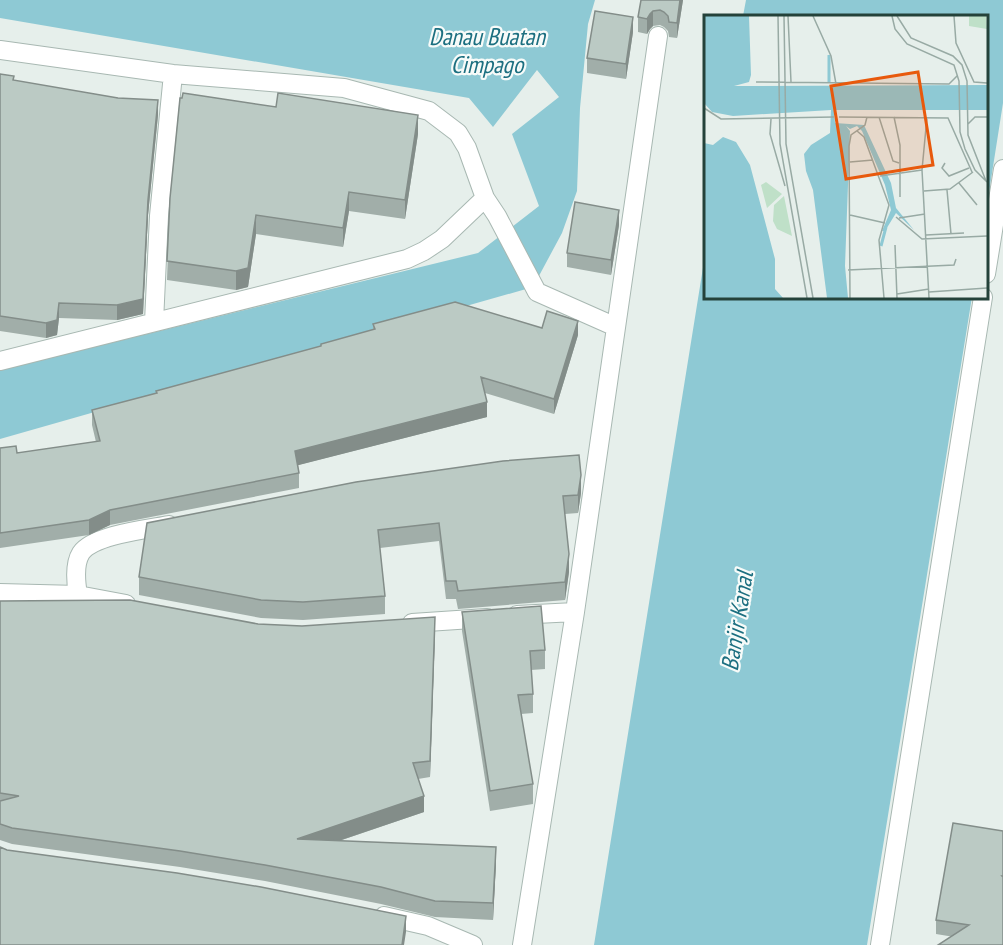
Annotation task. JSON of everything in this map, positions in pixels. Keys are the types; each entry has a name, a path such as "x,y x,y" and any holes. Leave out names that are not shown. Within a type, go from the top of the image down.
{"street":[{"path":"522,945 575,612 591,461 616,327 658,36"},
{"path":"0,50 172,74 344,88 429,111 458,133 467,148 485,198 537,292 616,327"},
{"path":"154,322 159,216 172,74"},
{"path":"988,267 1003,169"},
{"path":"0,361 407,259 442,239 485,198"},
{"path":"880,945 983,298"},
{"path":"78,595 76,570 81,553 93,544 112,536 183,522"},
{"path":"0,593 78,595 146,608"},
{"path":"397,624 575,612"},
{"path":"370,913 428,926 473,945"}],"water":[{"name":"Danau Buatan Cimpago","path":"0,0 595,0 588,24 580,108 577,191 562,233 533,287 0,439 0,370 478,253 539,206 512,134 559,97 537,70 493,127 469,98 0,18"},
{"path":"746,0 1003,0 1003,103 988,199 988,15 743,15"},
{"name":"Banjir Kanal","path":"704,261 704,298 972,298 867,945 594,945"}],"building":[{"path":"641,0 680,0 677,23 669,22 668,16 660,10 653,11 647,19 638,17"},
{"path":"595,11 633,17 626,64 587,58"},
{"path":"0,74 14,76 13,80 118,98 158,100 148,200 143,299 117,305 59,303 57,320 46,323 0,316"},
{"path":"183,93 276,107 278,93 418,115 405,200 349,192 343,228 256,215 248,268 236,271 167,261 170,198 180,98"},
{"path":"575,202 619,210 611,260 567,253"},
{"path":"455,302 542,328 547,311 578,321 554,399 481,377 487,402 295,451 299,473 110,510 89,520 0,533 0,448 16,446 17,453 100,441 92,410 321,346 321,344 375,329 373,324"},
{"path":"579,455 581,475 578,495 563,496 569,554 565,582 458,591 456,581 446,581 439,523 378,530 385,596 303,602 261,600 139,577 147,523 356,482 503,461"},
{"path":"130,600 258,624 302,626 435,617 430,761 413,763 424,796 297,839 496,847 493,903 435,901 381,887 265,865 12,828 0,824 0,801 19,796 0,793 0,601"},
{"path":"541,606 545,650 530,651 533,694 518,695 533,784 490,791 462,612"},
{"path":"953,823 1003,831 1003,945 938,945 969,925 936,920"},
{"path":"0,847 7,850 261,887 406,916 402,945 0,945"}]}
